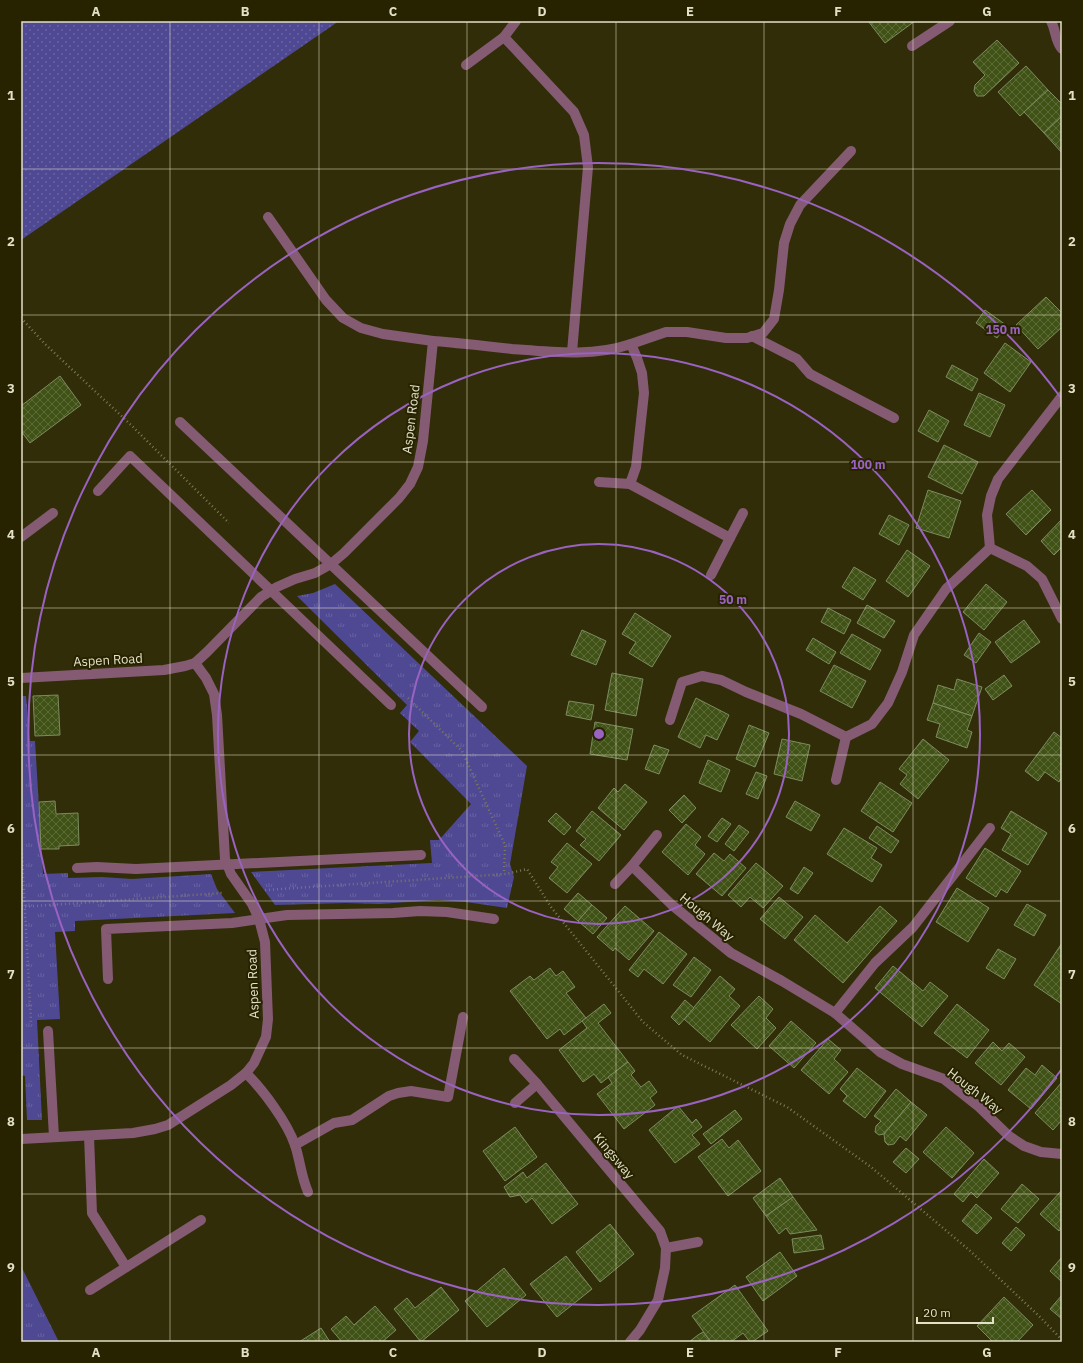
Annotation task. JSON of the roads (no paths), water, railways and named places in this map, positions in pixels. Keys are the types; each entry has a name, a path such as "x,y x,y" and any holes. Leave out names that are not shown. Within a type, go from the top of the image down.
{"street":[{"path":"466,65 504,37 516,21"},
{"path":"912,46 950,21"},
{"path":"1053,24 1059,45 1062,49"},
{"path":"504,37 574,112 584,135 588,167 572,352"},
{"path":"268,217 326,300 343,318 361,328 383,334 433,341 547,352 600,352 616,349 666,332 687,332 726,338 747,338 763,333 774,318 780,290 784,243 790,224 800,205 851,151"},
{"path":"752,336 797,359 810,374 894,418"},
{"name":"Aspen Road","path":"21,678 164,670 195,663 261,597 294,579 315,573 331,564 399,498 410,484 418,467 423,441 433,341"},
{"path":"630,344 642,373 644,394 636,467 630,484"},
{"path":"990,548 987,515 991,496 998,479 1062,396"},
{"path":"180,422 482,707"},
{"path":"98,491 130,456 391,705"},
{"path":"599,482 630,484 668,506 730,538"},
{"path":"21,537 53,513"},
{"path":"711,575 743,513"},
{"path":"990,548 1027,566 1042,579 1062,619"},
{"path":"846,737 872,724 888,703 902,672 914,635 946,589 990,548"},
{"name":"Aspen Road","path":"21,1139 133,1133 168,1125 231,1085 246,1073 254,1063 266,1037 268,1019 265,942 259,919 252,904 231,874 227,865 224,845 217,715 214,694 206,678 195,663"},
{"path":"670,720 682,682 702,676 721,680 746,692 801,714 846,737"},
{"path":"836,780 846,737"},
{"path":"835,1012 875,963 913,927 990,828"},
{"path":"615,884 657,835"},
{"path":"77,868 97,867 136,869 421,855"},
{"name":"Hough Way","path":"632,866 672,905 730,953 835,1012 880,1052 902,1064 944,1079 978,1106 1009,1136 1024,1146 1042,1152 1062,1154"},
{"path":"108,979 106,929 232,922 287,915 427,911 447,912 494,919"},
{"path":"295,1145 334,1122 352,1120 389,1096 398,1093 411,1091 448,1097 463,1017"},
{"path":"48,1031 54,1137"},
{"name":"Kingsway","path":"514,1059 537,1084 660,1231 666,1248 665,1268 658,1300 640,1330 630,1342"},
{"path":"246,1073 258,1086 288,1128 295,1145 303,1181 308,1192"},
{"path":"515,1103 537,1084"},
{"path":"90,1136 92,1213 126,1267"},
{"path":"90,1290 201,1220"},
{"path":"666,1248 698,1242"}]}
